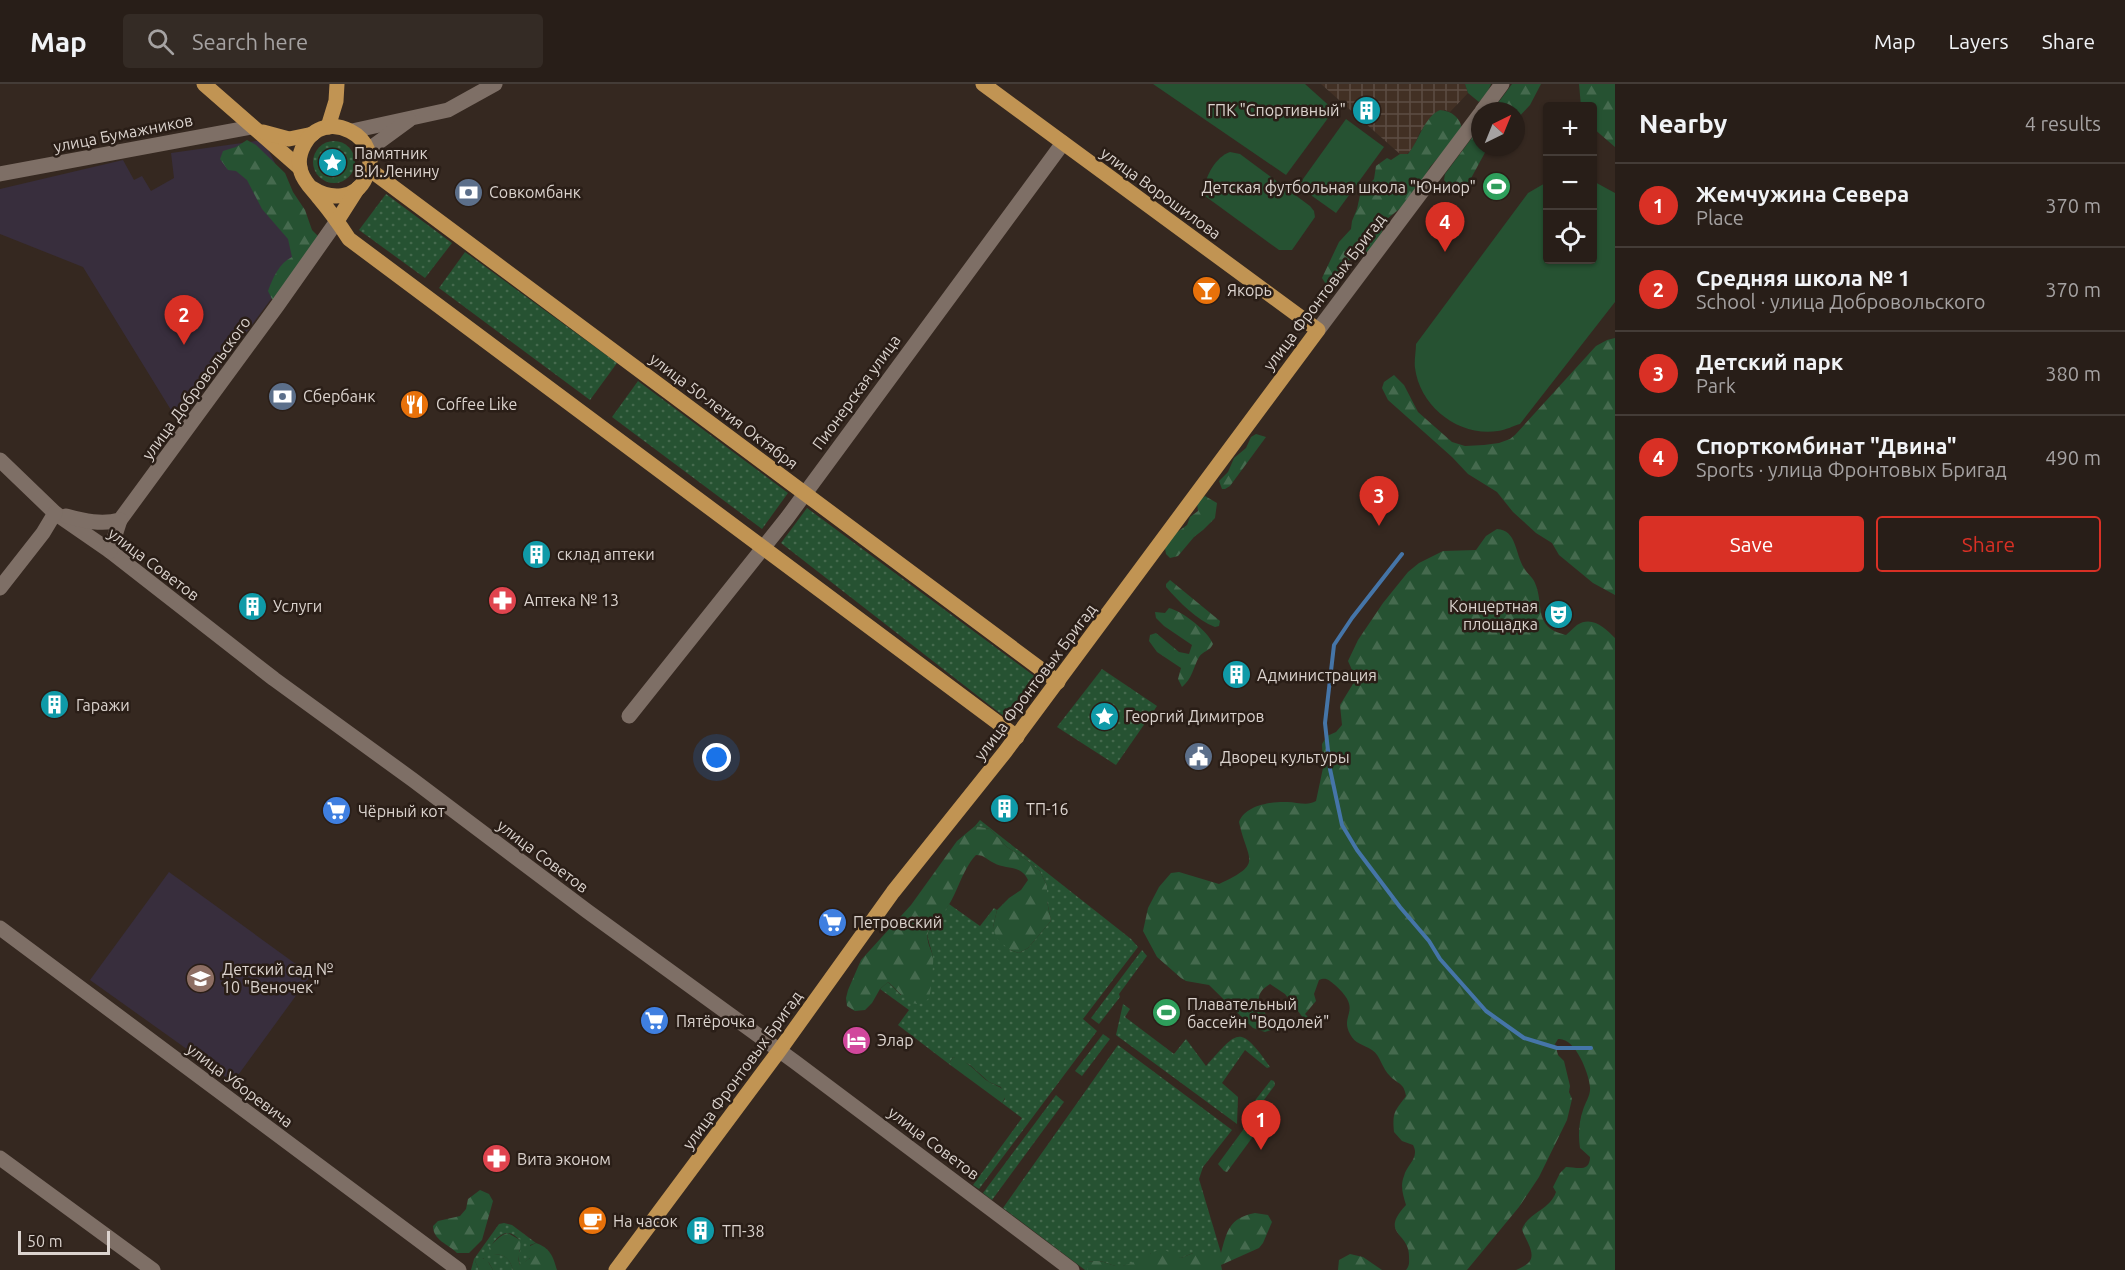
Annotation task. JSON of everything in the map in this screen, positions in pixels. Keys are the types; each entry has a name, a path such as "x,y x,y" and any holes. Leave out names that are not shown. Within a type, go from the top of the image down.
{"main road":[{"path":"204,84 300,168 306,182 349,239 1017,736"},
{"path":"328,127 336,101 338,84"},
{"path":"338,84 348,129"},
{"name":"улица Ворошилова","path":"983,84 1318,330"},
{"path":"252,127 289,139 313,134 328,127 348,129 362,138 368,150 367,177 337,221"},
{"path":"300,168 301,150 313,134"},
{"name":"улица 50-летия Октября","path":"369,169 1058,682"},
{"path":"312,188 321,194 338,197 359,188"},
{"name":"улица Фронтовых Бригад","path":"616,1270 779,1051 893,892 1058,682 1318,330"}],"street":[{"path":"348,129 448,110 495,84"},
{"name":"улица Фронтовых Бригад","path":"1488,102 1502,84"},
{"path":"368,150 414,117"},
{"name":"улица Фронтовых Бригад","path":"1318,330 1471,125"},
{"name":"улица Бумажников","path":"0,174 252,127"},
{"name":"Пионерская улица","path":"629,716 727,591 764,548 1063,143"},
{"name":"улица Добровольского","path":"110,551 120,520 337,221"},
{"name":"улица Советов","path":"0,460 55,513 110,551 256,665 1072,1270"},
{"path":"0,588 43,533 55,513 82,521 107,524 120,520"},
{"name":"улица Уборевича","path":"0,928 459,1270"},
{"path":"0,1158 153,1270"}],"shaded area":[{"path":"1321,84 1465,84 1468,93 1450,112 1445,110 1429,122 1407,154 1400,154"},
{"path":"263,140 315,240 179,423 83,267 0,234 0,189 123,160 134,180 142,176 151,191 174,178 171,153"},
{"name":"Детский сад № 10 \"Веночек\"","path":"169,872 311,975 233,1082 90,980"}],"green space":[{"path":"1153,84 1305,84 1334,110 1286,175"},
{"path":"1465,84 1491,84 1479,102 1468,93"},
{"path":"1512,84 1541,84 1525,110 1525,102 1499,102"},
{"path":"1579,84 1615,84 1615,147 1597,131 1597,102 1581,102"},
{"path":"1440,110 1455,116 1462,130 1430,167 1416,191 1387,219 1377,244 1369,251 1347,261 1334,290 1327,286 1322,278 1339,242 1351,229 1360,195 1374,179 1376,166 1387,158 1391,160 1400,154 1408,154 1430,118"},
{"path":"1346,119 1384,147 1336,213 1298,186"},
{"path":"1471,139 1471,156 1483,156 1469,182 1458,191 1451,189 1444,180 1445,174"},
{"path":"247,140 256,145 285,173 293,192 305,210 312,230 319,237 276,300 272,299 268,291 280,267 292,257 288,239 262,209 247,180 236,171 228,170 220,159 223,151"},
{"path":"334,141 342,142 349,147 354,154 354,170 349,177 342,182 334,183 326,182 319,177 314,170 313,162 314,154 319,147 326,142"},
{"path":"1230,152 1240,154 1314,211 1315,217 1292,250 1279,250 1205,196 1206,183 1211,170 1219,159"},
{"path":"1597,183 1615,193 1615,302 1520,424 1501,430 1483,432 1469,429 1444,416 1433,407 1425,395 1418,382 1415,368 1416,344 1528,193 1543,184 1543,264 1597,264"},
{"path":"386,194 452,243 425,278 359,230"},
{"path":"465,252 617,363 590,400 439,288"},
{"path":"1615,338 1615,595 1593,583 1559,555 1552,543 1536,533 1513,512 1497,492 1468,474 1388,400 1382,388 1384,382 1394,375 1404,385 1418,412 1452,442 1465,446 1499,443 1515,435 1596,346"},
{"path":"638,381 788,493 762,529 612,417"},
{"path":"1256,434 1266,437 1230,486 1222,489 1219,481 1228,472 1234,458 1246,448 1251,437"},
{"path":"1205,496 1217,503 1215,518 1178,556 1170,558 1165,548 1176,533 1187,525 1190,517 1198,511 1197,502"},
{"path":"807,508 1041,681 1010,721 781,543"},
{"path":"1497,529 1504,530 1512,538 1525,570 1535,583 1541,615 1548,627 1566,635 1577,625 1588,621 1603,627 1615,638 1615,1270 1516,1270 1529,1262 1532,1254 1522,1229 1525,1223 1553,1198 1556,1192 1553,1187 1566,1167 1582,1168 1589,1162 1590,1157 1580,1148 1579,1134 1590,1087 1584,1065 1570,1044 1558,1039 1555,1044 1558,1055 1564,1061 1570,1086 1569,1092 1572,1099 1567,1120 1539,1177 1519,1207 1467,1270 1406,1270 1409,1263 1408,1248 1395,1228 1395,1222 1406,1205 1402,1183 1415,1150 1413,1145 1402,1141 1394,1132 1393,1125 1395,1112 1406,1096 1405,1091 1387,1073 1375,1053 1352,1037 1347,1027 1350,1007 1344,994 1329,980 1319,980 1314,994 1316,1001 1305,1014 1312,1021 1304,1019 1285,994 1270,984 1259,995 1259,1001 1268,1017 1271,1030 1265,1032 1253,1028 1209,985 1181,978 1157,957 1143,931 1148,908 1159,887 1171,873 1179,872 1219,884 1243,871 1249,860 1239,822 1246,812 1271,803 1308,804 1316,801 1323,768 1322,744 1327,736 1336,732 1342,725 1340,705 1356,679 1348,661 1358,640 1383,603 1408,572 1419,563 1443,551 1476,550 1486,536"},
{"path":"1170,580 1220,621 1219,626 1208,624 1182,604 1166,587"},
{"path":"1169,608 1194,622 1206,633 1213,644 1199,657 1190,677 1182,687 1178,679 1181,668 1157,652 1149,641 1150,635 1156,633 1179,652 1189,654 1192,645 1156,618 1155,612 1165,613"},
{"path":"1102,669 1157,706 1116,765 1057,727"},
{"path":"980,820 1131,939 1138,947 1083,1019 1097,1031 979,1189 973,1185 1022,1118 1002,1103 1005,1099 1001,1087 989,1082 970,1065 953,1057 949,1064 898,1025 909,1010 880,989 888,982 901,995 931,981 933,957 928,937 929,929 949,904 980,926 994,908 997,910 993,927 1010,950 1019,953 1028,948 1051,921 1047,886 1040,871 1007,847 990,829 975,826"},
{"path":"975,826 990,829 1007,847 1040,871 1047,886 1051,921 1028,948 1019,953 1010,950 997,939 993,927 997,910 1021,890 1028,880 1017,869 999,865 976,855 949,905 929,929 928,939 933,959 929,998 923,1003 912,1003 888,982 865,1010 855,1011 847,1006 848,990 861,960 911,905 957,841"},
{"path":"1142,950 1147,956 1099,1024 1091,1018"},
{"path":"1123,1004 1130,1009 1125,1017 1174,1054 1186,1039 1206,1066 1232,1039 1245,1038 1251,1043 1270,1067 1267,1068 1245,1050 1222,1083 1238,1097 1237,1124 1116,1035"},
{"path":"1103,1034 1110,1039 1082,1076 1075,1071"},
{"path":"1118,1045 1232,1130 1203,1167 1199,1179 1221,1253 1193,1253 1181,1258 1151,1253 1124,1266 1099,1261 1088,1262 1088,1270 1085,1270 1003,1208"},
{"path":"953,1057 967,1063 986,1080 1005,1091 1007,1094 1002,1103 949,1064"},
{"path":"1271,1080 1275,1085 1258,1108 1255,1108 1253,1103"},
{"path":"1056,1095 1064,1102 992,1200 983,1193"},
{"path":"1264,1110 1271,1112 1227,1172 1224,1171 1218,1164 1254,1115"},
{"path":"480,1190 489,1194 493,1201 482,1240 469,1253 457,1253 435,1235 433,1226 438,1221 460,1216 466,1209 468,1199"},
{"path":"1255,1213 1268,1215 1272,1222 1263,1243 1259,1248 1221,1265 1222,1270 1088,1270 1088,1262 1098,1261 1120,1266 1160,1250 1181,1258 1193,1253 1221,1253 1225,1238 1234,1222"},
{"path":"499,1224 512,1225 536,1243 530,1245 530,1258 520,1266 518,1254 520,1240 513,1234 507,1233 495,1241 490,1254 505,1257 513,1270 493,1270 483,1258 475,1261 479,1270 471,1270 474,1259"},
{"path":"508,1233 520,1240 520,1265 530,1258 528,1247 536,1243 545,1247 550,1253 557,1270 513,1270 505,1257 490,1254 489,1248 500,1237"},
{"path":"1350,1254 1363,1257 1382,1270 1338,1270 1339,1260"},
{"path":"480,1257 487,1260 493,1270 479,1270 475,1261"}],"waterway":[{"path":"1402,554 1334,645 1325,723 1330,769 1342,825 1357,850 1429,941 1440,959 1486,1011 1524,1038 1557,1048 1591,1048"}],"place":[{"name":"ГПК \"Спортивный\"","path":"1367,110"},
{"name":"Памятник В.И.Ленину","path":"333,162"},
{"name":"Детская футбольная школа \"Юниор\"","path":"1497,187"},
{"name":"Совкомбанк","path":"468,192"},
{"name":"Спорткомбинат \"Двина\"","path":"1445,252"},
{"name":"Якорь","path":"1206,290"},
{"name":"Средняя школа № 1","path":"184,345"},
{"name":"Сбербанк","path":"282,396"},
{"name":"Coffee Like","path":"415,404"},
{"name":"Детский парк","path":"1379,526"},
{"name":"склад аптеки","path":"536,554"},
{"name":"Аптека № 13","path":"503,600"},
{"name":"Услуги","path":"252,606"},
{"name":"Концертная площадка","path":"1559,615"},
{"name":"Администрация","path":"1236,675"},
{"name":"Гаражи","path":"55,705"},
{"name":"Георгий Димитров","path":"1104,716"},
{"name":"Дворец культуры","path":"1199,757"},
{"name":"ТП-16","path":"1005,809"},
{"name":"Чёрный кот","path":"337,811"},
{"name":"Петровский","path":"832,922"},
{"name":"Детский сад № 10 \"Веночек\"","path":"201,978"},
{"name":"Плавательный бассейн \"Водолей\"","path":"1166,1013"},
{"name":"Пятёрочка","path":"655,1021"},
{"name":"Элар","path":"856,1040"},
{"name":"Жемчужина Севера","path":"1261,1150"},
{"name":"Вита эконом","path":"496,1159"},
{"name":"На часок","path":"592,1221"},
{"name":"ТП-38","path":"701,1231"}]}
